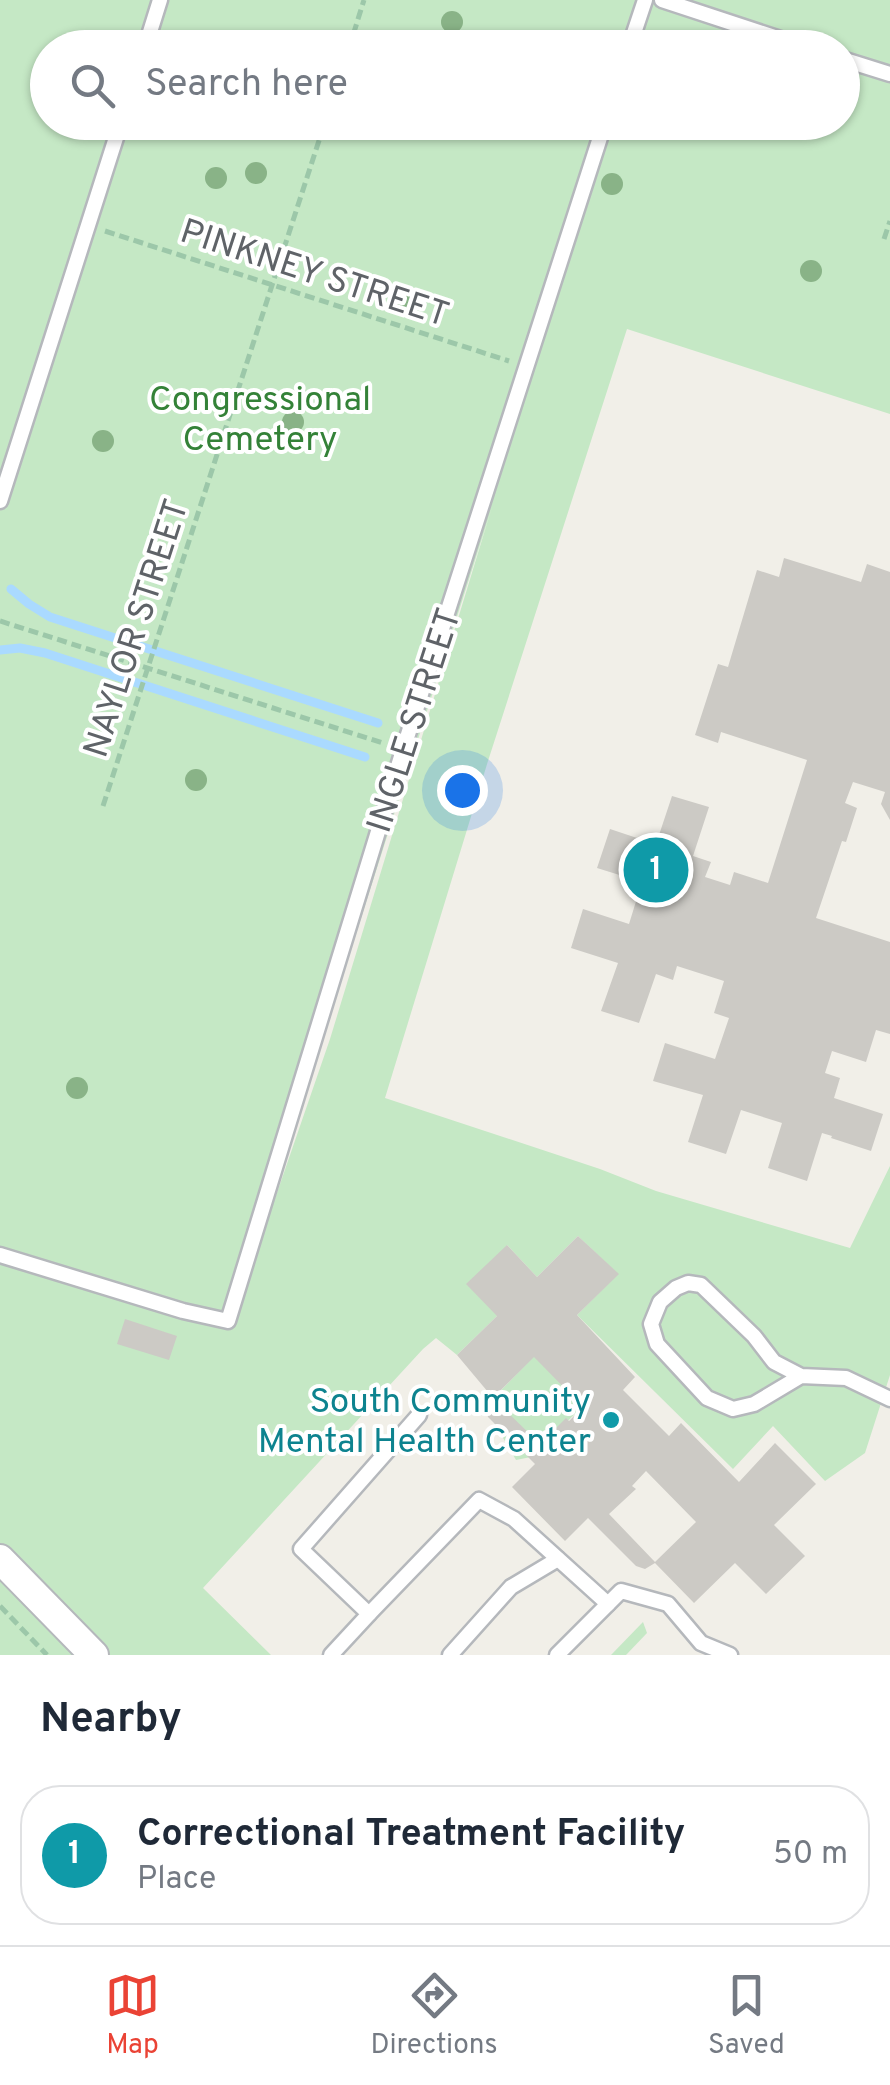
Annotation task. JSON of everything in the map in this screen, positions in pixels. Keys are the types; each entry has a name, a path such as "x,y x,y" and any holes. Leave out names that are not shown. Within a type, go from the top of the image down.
{"street":[{"path":"0,1559 94,1655"}],"lane":[{"path":"151,30 160,0"},
{"path":"635,30 644,0"},
{"path":"662,0 753,30"},
{"path":"860,65 890,74"},
{"path":"0,500 115,140"},
{"name":"INGLE STREET","path":"0,1255 184,1311 228,1320 403,750 599,140"},
{"path":"801,1376 754,1404 734,1409 707,1398 657,1344 650,1324 660,1302 676,1288 688,1282 701,1285 754,1336 774,1362 801,1376 846,1378 890,1400"},
{"path":"369,1614 301,1549 419,1414"},
{"path":"331,1655 478,1500 514,1519 608,1604"},
{"path":"450,1655 511,1587 558,1559"},
{"path":"557,1655 622,1591 668,1604 701,1644 730,1655"},
{"path":"689,1655 701,1644"}],"path":[{"path":"355,30 364,0"},
{"name":"NAYLOR STREET","path":"103,806 318,140"},
{"path":"884,238 890,220"},
{"name":"PINKNEY STREET","path":"88,226 526,366"},
{"path":"0,621 403,750"},
{"path":"0,1606 47,1655"}],"green space":[{"name":"Congressional Cemetery","path":"0,0 890,0 890,414 627,329 385,1098 656,1191 850,1248 890,1166 890,1375 865,1453 825,1481 773,1426 733,1469 577,1315 618,1274 578,1236 537,1277 507,1245 497,1316 457,1355 436,1338 423,1349 203,1588 271,1655 0,1655","holes":["492,507 330,1039 248,1277"]},
{"path":"536,1354 584,1405 531,1457 516,1460 485,1407"},
{"path":"643,1622 647,1633 626,1655 611,1655"}],"building":[{"path":"784,558 861,582 867,564 890,572 890,820 881,804 885,792 853,782 845,803 857,808 816,918 890,942 890,1034 876,1030 866,1062 832,1051 825,1073 840,1078 834,1098 883,1114 871,1151 822,1133 807,1181 768,1168 782,1123 741,1110 726,1154 688,1142 703,1095 653,1081 665,1043 715,1059 729,1018 714,1013 724,981 677,966 673,980 656,974 639,1023 601,1011 618,963 571,948 583,909 629,924 642,882 597,868 610,829 658,845 672,796 709,807 693,856 711,862 705,877 730,885 734,872 768,883 807,760 721,732 718,743 695,735 718,664 728,667 757,570 779,577"},
{"name":"South Community Mental Health Center","path":"578,1236 619,1274 577,1315 635,1377 623,1390 669,1436 681,1423 739,1482 775,1443 816,1484 774,1525 805,1556 766,1594 735,1563 694,1603 655,1563 645,1569 636,1566 588,1518 565,1541 512,1487 535,1464 488,1417 485,1407 493,1398 457,1355 497,1316 466,1284 507,1245 537,1277","holes":["534,1357 583,1407 540,1444 493,1398","646,1471 696,1522 655,1562 609,1514 636,1489 632,1486"]},
{"path":"125,1319 177,1336 169,1360 117,1344"}],"waterway":[{"path":"11,589 50,617 378,723"},
{"path":"0,650 20,648 45,653 365,757"}],"place":[{"name":"Correctional Treatment Facility","path":"656,870"},
{"name":"South Community Mental Health Center","path":"611,1420"}]}
